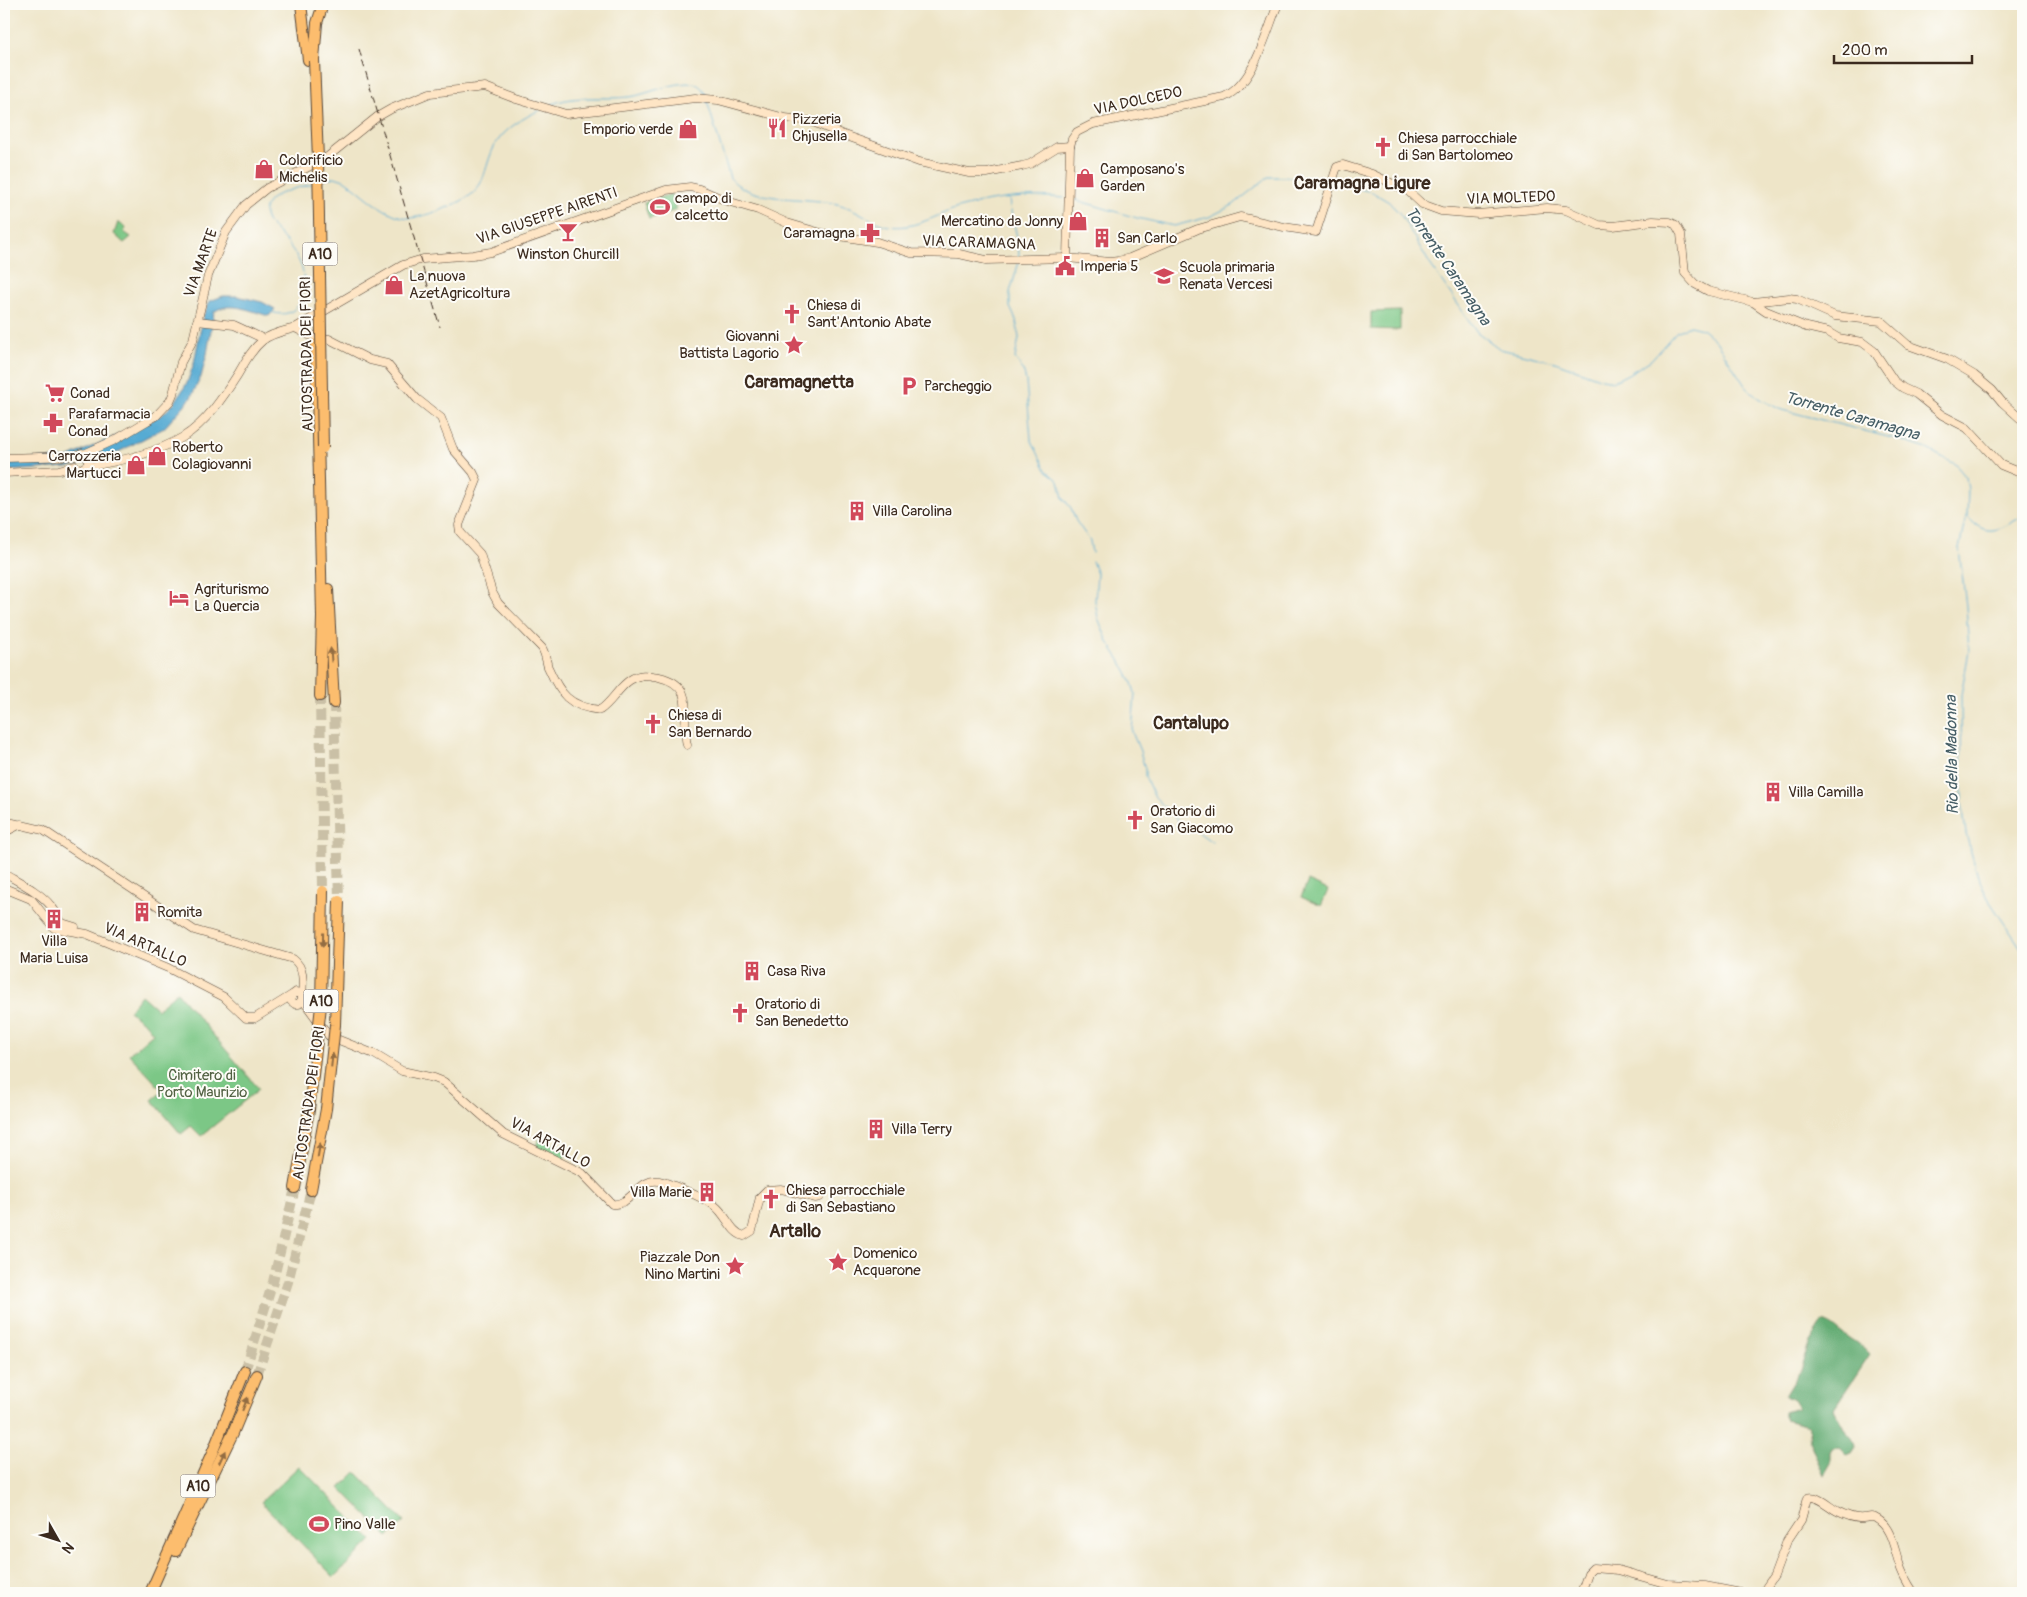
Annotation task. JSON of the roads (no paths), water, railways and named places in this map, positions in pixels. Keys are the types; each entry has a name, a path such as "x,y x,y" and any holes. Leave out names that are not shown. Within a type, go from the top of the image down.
{"highway":[{"name":"AUTOSTRADA DEI FIORI","path":"300,4 311,60"},
{"name":"AUTOSTRADA DEI FIORI","path":"307,4 319,169 322,617 320,696"},
{"path":"311,60 317,23 323,4"},
{"name":"AUTOSTRADA DEI FIORI","path":"320,448 334,703"},
{"name":"AUTOSTRADA DEI FIORI","path":"295,1188 309,1110 321,1006 323,892"},
{"name":"AUTOSTRADA DEI FIORI","path":"311,1190 326,1108 335,1025 339,901"},
{"name":"A10","path":"157,1593 244,1371"},
{"name":"A10","path":"150,1593 233,1433 257,1375"}],"street":[{"name":"VIA DOLCEDO","path":"1070,146 1072,138 1077,132 1093,124 1224,97 1232,93 1239,88 1250,72 1278,4"},
{"name":"VIA MARTE","path":"264,339 234,324 197,321 208,276 226,232 246,205 267,188 326,158 370,122 391,109 430,93 471,87 489,88 537,106 566,114 702,98 713,99 780,116 811,121 841,134 919,162 962,172 987,173 1022,166 1030,164 1057,147 1070,146"},
{"path":"1067,258 1070,146"},
{"name":"VIA CARAMAGNA","path":"690,187 758,210 787,223 821,233 877,242 911,253 959,254 986,260 1067,258 1110,262 1125,260 1198,230 1240,217 1316,232 1335,173 1340,165"},
{"name":"VIA MOLTEDO","path":"1340,165 1372,174 1408,192 1422,204 1449,212 1478,214 1547,208 1566,210 1599,225 1613,226 1653,221 1670,222 1676,225 1681,234 1685,273 1690,280 1708,291 1753,302 1789,298 1797,299 1835,316 1881,321 1908,345 1947,359 1974,375 2023,421"},
{"name":"VIA GIUSEPPE AIRENTI","path":"4,473 59,470 85,465 157,449 184,437 215,407 248,357 264,339 295,328 403,265 423,259 491,252 666,190 690,187"},
{"path":"1770,301 1772,310 1775,313"},
{"path":"1753,302 1761,308 1806,327 1828,332 1838,338 1862,342 1874,351 1894,380 1903,388 1916,394 1942,415 1967,428 2001,465 2023,474"},
{"path":"4,458 76,456 80,453 84,454 131,431 156,416 165,408 174,394 181,362 193,340 197,321"},
{"path":"295,328 309,335 329,339 370,360 386,364 417,399 441,418 453,449 474,472 477,480 459,525 460,532 480,554 492,592 498,603 542,648 546,656 547,665 562,693 569,701 600,710 632,678 642,674 671,681 684,694 687,707 685,736 687,745"},
{"path":"76,456 74,462 85,465 88,457 84,454"},
{"path":"7,824 21,824 43,830 194,930 293,959 297,962 302,976 297,998"},
{"path":"4,873 44,899 52,906 62,923 92,932 102,939"},
{"name":"VIA ARTALLO","path":"4,888 31,899 54,928 76,931 102,939 214,990 246,1018 255,1018 276,1005 297,998 309,1009 329,1036 374,1054 402,1071 444,1082 503,1134 582,1173 612,1204 620,1203 650,1182 661,1181 715,1206 734,1229 744,1236 752,1231 761,1195 769,1189 781,1189 815,1198 820,1197"},
{"path":"1756,1593 1770,1584 1787,1541 1801,1520 1807,1498 1810,1497 1815,1497 1835,1510 1852,1517 1863,1518 1872,1516 1879,1520 1885,1527 1902,1571 1914,1593"},
{"path":"1582,1593 1588,1573 1592,1568 1618,1570 1668,1584 1705,1586 1742,1593"}],"water":[{"path":"223,296 237,296 262,302 275,309 269,316 234,307 227,307 214,312 201,377 190,399 164,428 105,459 69,467 4,471 4,460 67,458 162,415 175,402 187,383 194,363 203,316 210,301"}],"waterway":[{"name":"Torrente Caramagna","path":"550,105 570,99 635,96 689,83 701,87 706,95"},
{"name":"Torrente Caramagna","path":"707,101 730,178 741,187 754,193 833,203 847,207 882,224 897,227 914,225 958,208 984,202 1024,197 1064,198"},
{"name":"Torrente Caramagna","path":"323,180 335,177 344,180 378,206 397,216 414,218 432,213 459,202 473,193 481,182 494,147 505,132 516,123 540,110"},
{"name":"Torrente Caramagna","path":"1073,199 1137,218 1174,226 1209,217 1233,205 1268,177 1299,177 1329,182"},
{"name":"Torrente Caramagna","path":"271,312 284,314 296,308 303,296 304,277 302,268 293,251 267,221 266,205 279,194 315,183"},
{"name":"Torrente Caramagna","path":"1335,183 1372,192 1389,202 1401,215 1430,264 1477,332 1500,349 1555,362 1602,379 1614,381 1651,360 1676,332 1690,326 1702,329 1716,341 1746,387 1759,398 1779,409 1896,439 1927,449 1955,464 1966,477 1968,490 1967,516 1981,528 1994,530 2023,516"},
{"path":"1009,199 1018,241 1019,256"},
{"path":"1019,262 1010,292 1010,307 1016,320 1019,338 1015,358 1023,370 1026,381 1031,439 1046,470 1059,481 1063,498 1090,541 1092,553"},
{"name":"Rio della Madonna","path":"1966,516 1959,549 1969,651 1961,695 1962,802 1966,834 1978,877 1988,899 2023,951"},
{"path":"1092,561 1097,574 1095,601 1098,618 1108,642 1132,683 1135,693 1132,732 1140,751 1145,769 1145,777 1154,796 1183,826 1191,827 1212,842"}],"tunnel":[{"path":"320,696 323,891"},
{"path":"334,703 339,901"},
{"path":"245,1371 273,1282 295,1188"},
{"path":"257,1375 288,1282 311,1190"}],"railway":[{"path":"359,49 440,327"}],"place":[{"name":"Pizzeria Chjusella","path":"777,128"},
{"name":"Emporio verde","path":"688,129"},
{"name":"Chiesa parrocchiale di San Bartolomeo","path":"1383,147"},
{"name":"Colorificio Michelis","path":"264,169"},
{"name":"Camposano's Garden","path":"1085,178"},
{"name":"campo di calcetto","path":"660,207"},
{"name":"Mercatino da Jonny","path":"1078,221"},
{"name":"Winston Churcill","path":"568,232"},
{"name":"Caramagna","path":"870,233"},
{"name":"San Carlo","path":"1102,238"},
{"name":"Imperia 5","path":"1065,266"},
{"name":"Scuola primaria Renata Vercesi","path":"1164,276"},
{"name":"La nuova AzetAgricoltura","path":"394,285"},
{"name":"Chiesa di Sant'Antonio Abate","path":"792,314"},
{"name":"Giovanni Battista Lagorio","path":"794,345"},
{"name":"Parcheggio","path":"909,386"},
{"name":"Conad","path":"55,393"},
{"name":"Parafarmacia Conad","path":"53,423"},
{"name":"Roberto Colagiovanni","path":"157,456"},
{"name":"Carrozzeria Martucci","path":"136,465"},
{"name":"Villa Carolina","path":"857,511"},
{"name":"Agriturismo La Quercia","path":"179,598"},
{"name":"Chiesa di San Bernardo","path":"653,724"},
{"name":"Villa Camilla","path":"1773,792"},
{"name":"Oratorio di San Giacomo","path":"1135,820"},
{"name":"Romita","path":"142,912"},
{"name":"Villa Maria Luisa","path":"54,919"},
{"name":"Casa Riva","path":"752,971"},
{"name":"Oratorio di San Benedetto","path":"740,1013"},
{"name":"Villa Terry","path":"876,1129"},
{"name":"Villa Marie","path":"707,1192"},
{"name":"Chiesa parrocchiale di San Sebastiano","path":"771,1199"},
{"name":"Domenico Acquarone","path":"838,1262"},
{"name":"Piazzale Don Nino Martini","path":"735,1266"},
{"name":"Pino Valle","path":"319,1524"}],"district":[{"name":"Caramagna Ligure","path":"1362,183"},
{"name":"Caramagnetta","path":"799,382"},
{"name":"Cantalupo","path":"1191,723"},
{"name":"Artallo","path":"795,1231"}],"park label":[{"name":"Cimitero di Porto Maurizio","path":"202,1084"}]}
